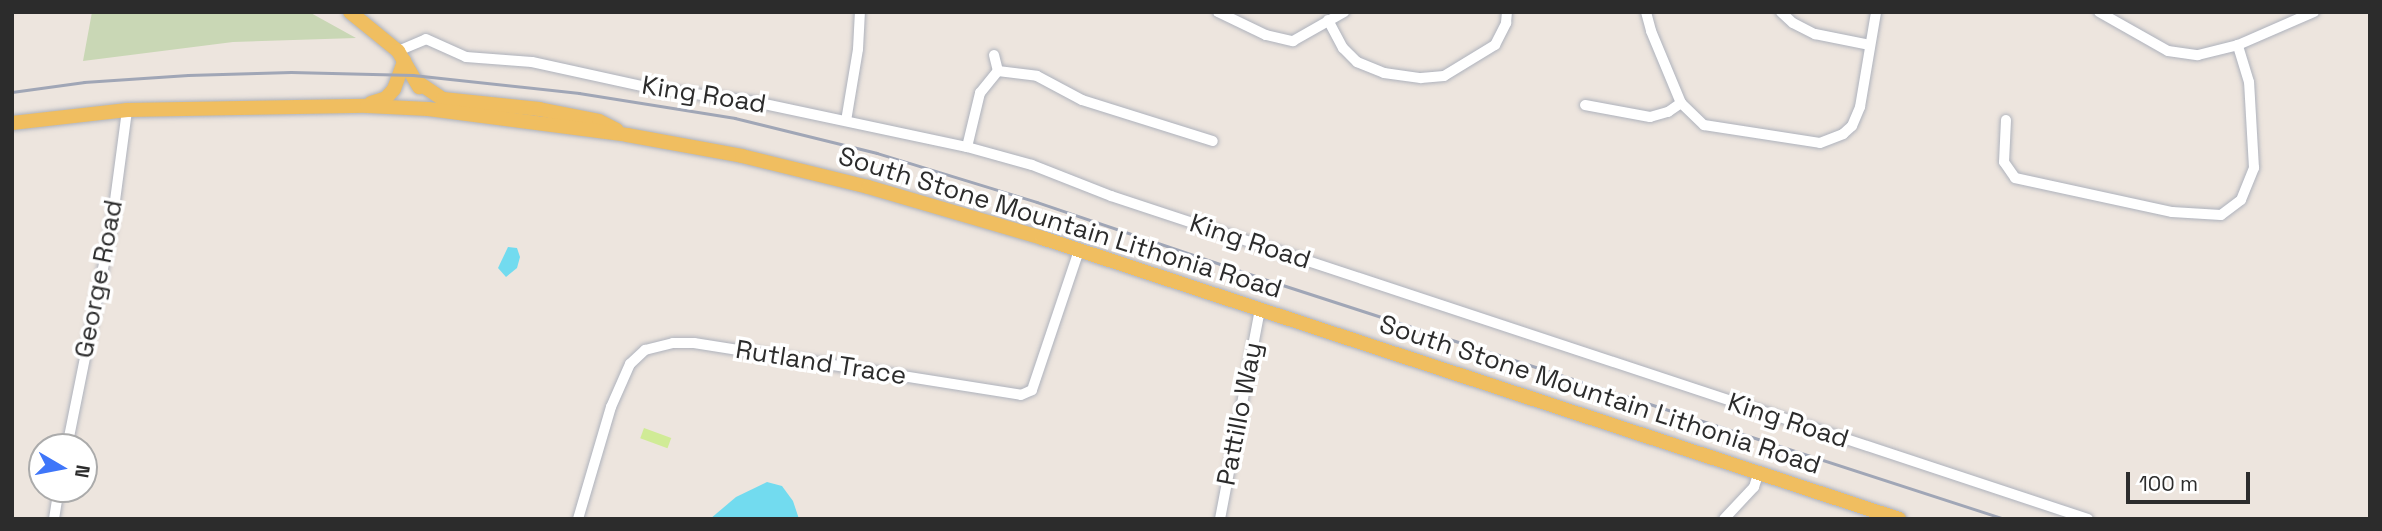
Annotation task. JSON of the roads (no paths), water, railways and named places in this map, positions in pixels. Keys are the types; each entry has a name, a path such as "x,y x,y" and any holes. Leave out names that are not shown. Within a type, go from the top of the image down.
{"main road":[{"path":"351,12 401,56 428,109"},
{"path":"362,106 386,98 394,89 401,56"},
{"path":"416,81 443,99 564,114 599,121 627,135"},
{"name":"South Stone Mountain Lithonia Road","path":"12,123 127,110 362,106 428,109 627,135 742,156 844,180 1079,250 1899,519"}],"street":[{"path":"846,121 858,49 860,12"},
{"path":"1218,12 1266,35 1293,41 1344,12"},
{"path":"1328,20 1343,48 1357,62 1384,73 1421,78 1444,76 1495,46 1506,23 1507,12"},
{"path":"1646,12 1681,103 1704,125 1808,143 1832,141 1852,126 1860,107 1876,12"},
{"path":"1781,12 1793,23 1815,34 1870,45"},
{"path":"2099,12 2168,51 2198,55 2238,45 2314,12"},
{"name":"King Road","path":"401,56 426,39 466,57 532,62 650,88 755,102 967,147 1032,165 1111,196 2088,519"},
{"path":"2006,120 2004,162 2015,178 2172,212 2221,215 2241,200 2254,168 2249,82 2238,45"},
{"path":"994,55 998,71"},
{"path":"998,71 1037,76 1082,100 1213,141"},
{"path":"967,147 981,93 998,71"},
{"path":"1585,105 1650,117 1668,112 1681,103"},
{"name":"George Road","path":"70,433 112,223 127,110"},
{"name":"Rutland Trace","path":"578,519 611,407 630,364 645,350 673,343 694,343 1021,395 1032,390 1079,250"},
{"name":"Pattillo Way","path":"1220,519 1260,310"},
{"path":"1724,519 1754,487 1759,472"}],"water":[{"path":"508,247 517,248 520,257 517,268 506,277 498,268"},
{"path":"767,482 782,486 793,501 799,519 710,519 736,497"}],"railway":[{"path":"12,92 84,82 188,75 291,72 413,75 579,93 735,118 877,153 1037,202 1258,277 2005,519"}]}
